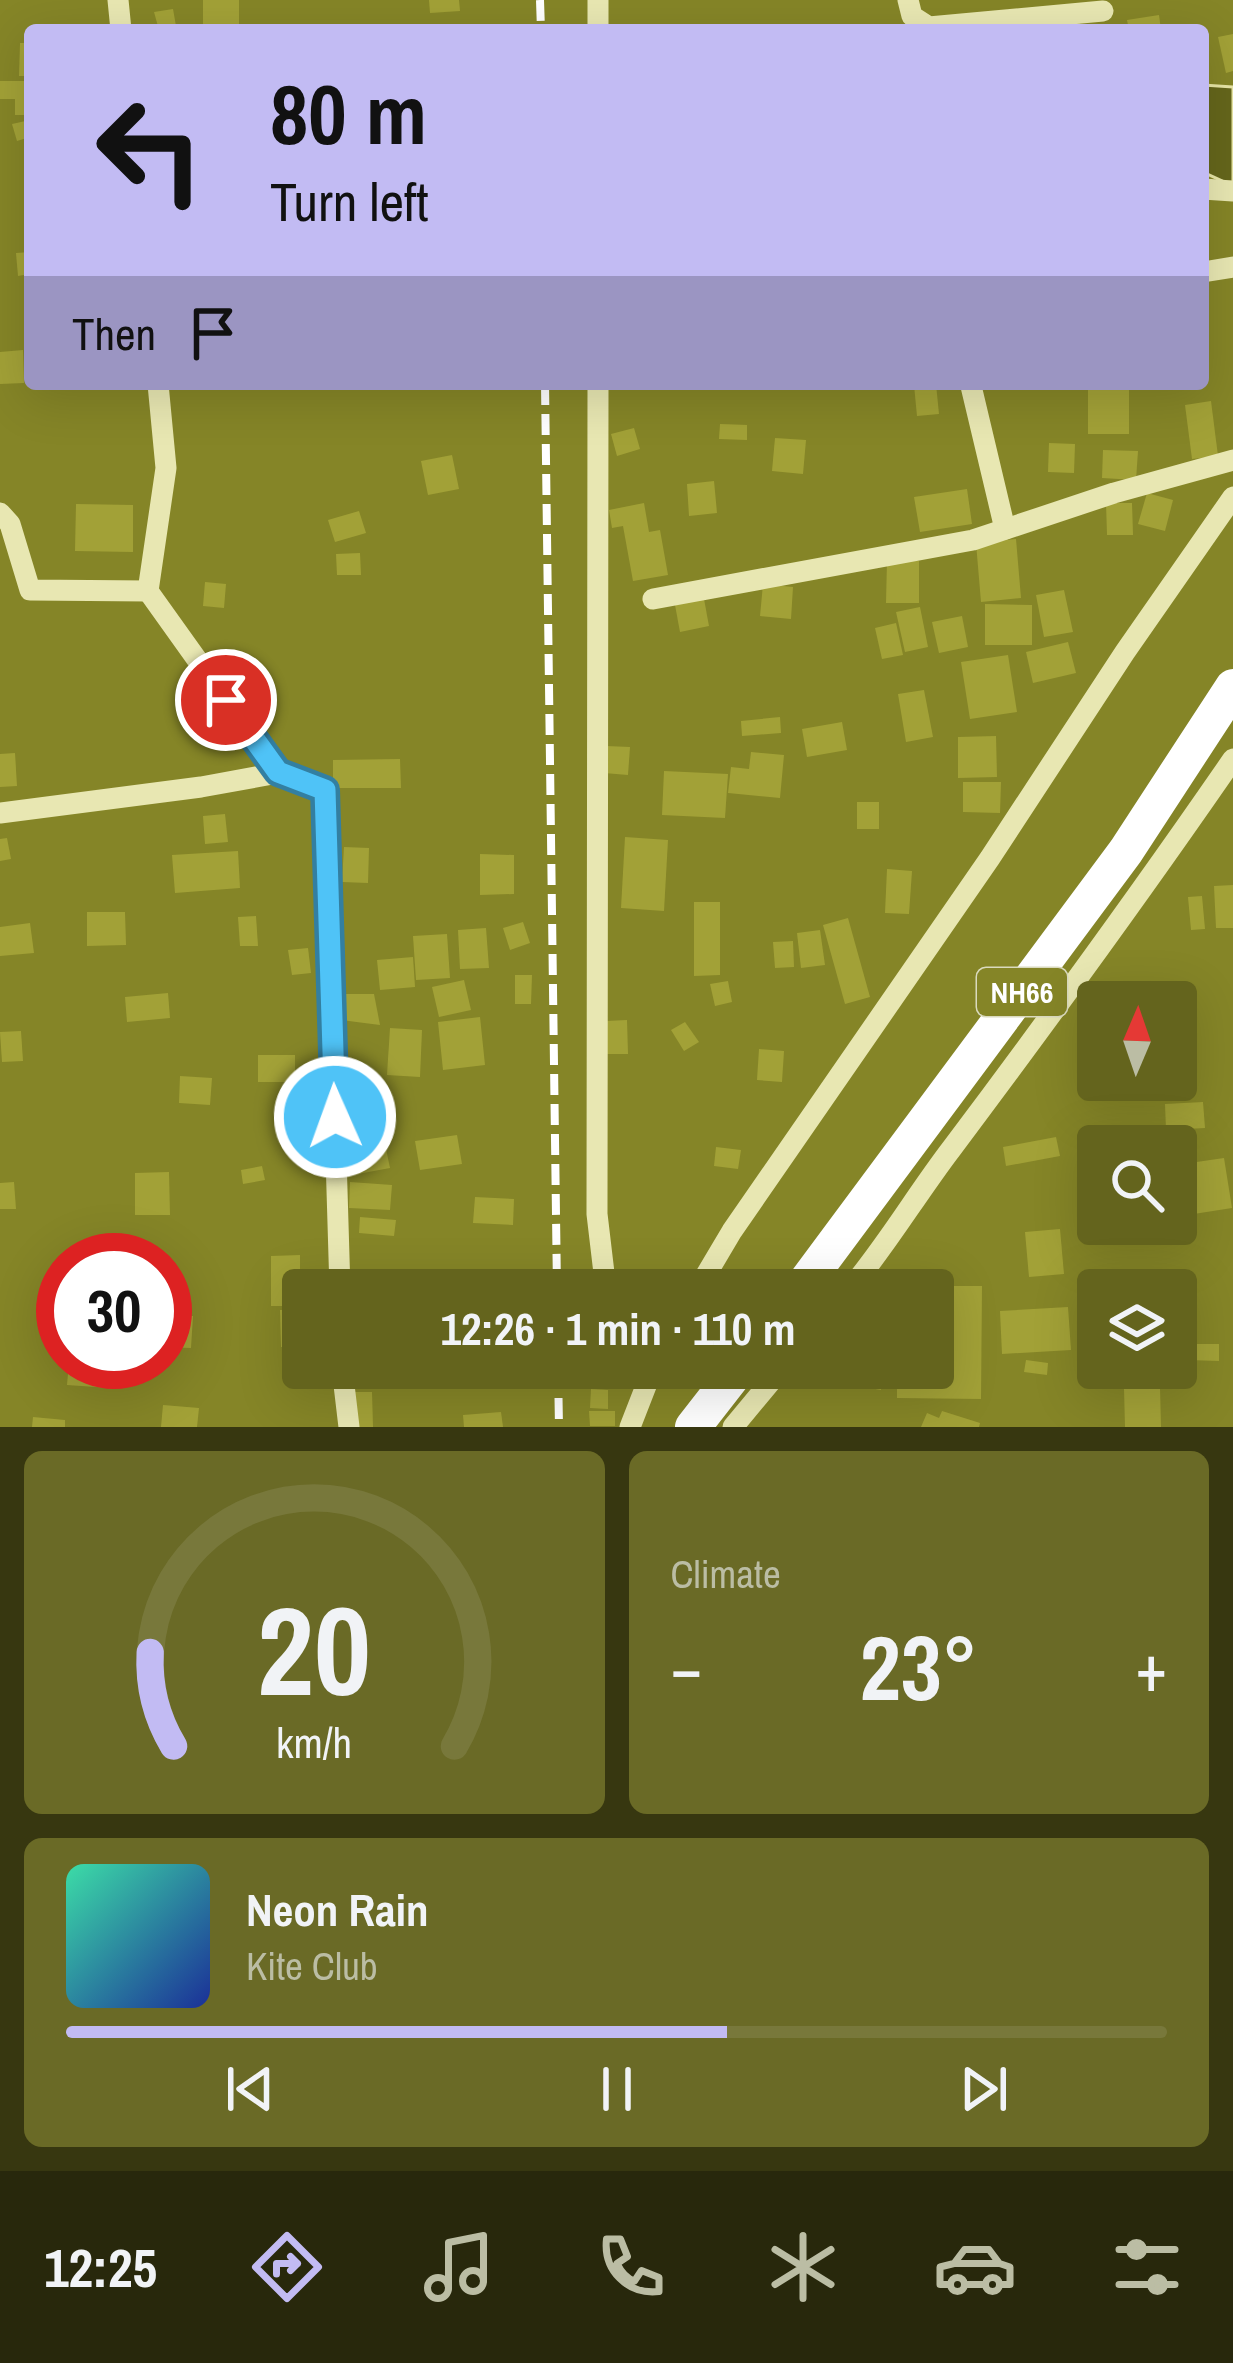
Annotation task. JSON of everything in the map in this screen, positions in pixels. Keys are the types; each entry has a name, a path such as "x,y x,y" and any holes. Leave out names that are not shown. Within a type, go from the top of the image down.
{"highway":[{"name":"NH66","path":"816,1269 1126,851 1233,687"},
{"path":"693,1427 723,1389"}],"street":[{"path":"908,0 912,16 924,24"},
{"path":"961,24 1103,11"},
{"path":"159,390 166,468 148,592 278,772"},
{"path":"598,390 597,1214 604,1269"},
{"path":"972,390 1005,529"},
{"path":"653,599 931,550 1233,460"},
{"path":"709,1269 1233,497"},
{"path":"0,514 10,524 30,590 148,592"},
{"path":"866,1269 1119,925 1233,759"},
{"path":"0,813 201,787 278,772 325,790 339,1269"},
{"path":"344,1389 349,1427"},
{"path":"630,1427 642,1389"},
{"path":"734,1427 765,1389"}],"shaded area":[{"path":"1209,85 1233,87 1233,186 1209,175"}],"building":[{"path":"203,0 239,0 239,24 203,24"},
{"path":"429,0 459,0 460,11 430,13"},
{"path":"173,9 176,24 157,24 154,12"},
{"path":"1159,15 1160,24 1128,24 1127,20"},
{"path":"1233,34 1233,71 1226,73 1218,37"},
{"path":"20,43 24,43 24,76 19,76"},
{"path":"0,81 24,81 24,115 15,115 15,99 0,99"},
{"path":"24,121 24,139 17,141 12,124"},
{"path":"24,252 24,275 18,276 16,253"},
{"path":"23,350 24,383 0,384 0,352"},
{"path":"914,390 937,390 939,414 917,416"},
{"path":"1088,390 1129,390 1129,434 1088,434"},
{"path":"1211,401 1218,456 1192,459 1185,405"},
{"path":"720,424 747,425 747,440 719,439"},
{"path":"634,428 640,449 617,456 611,434"},
{"path":"775,438 806,440 803,474 772,471"},
{"path":"1049,443 1075,444 1074,473 1048,472"},
{"path":"1103,450 1138,451 1136,480 1102,478"},
{"path":"452,455 459,489 428,495 421,461"},
{"path":"714,481 717,513 689,516 687,484"},
{"path":"967,489 972,524 920,532 914,497"},
{"path":"1147,493 1173,500 1165,531 1138,524"},
{"path":"644,503 649,532 660,530 668,575 633,581 623,526 612,528 609,510"},
{"path":"1106,503 1132,503 1133,535 1107,535"},
{"path":"76,504 133,505 133,552 75,551"},
{"path":"359,511 366,533 335,542 328,520"},
{"path":"1016,539 1021,598 981,602 976,543"},
{"path":"360,553 361,575 337,575 336,554"},
{"path":"887,561 919,561 919,603 886,603"},
{"path":"205,582 226,584 224,608 203,606"},
{"path":"763,584 793,587 791,619 760,616"},
{"path":"1064,590 1073,632 1044,637 1036,595"},
{"path":"704,599 709,626 680,632 675,605"},
{"path":"985,604 1032,605 1032,645 985,645"},
{"path":"920,607 928,647 905,652 896,612"},
{"path":"962,616 968,647 939,653 932,622"},
{"path":"896,623 903,655 882,659 875,628"},
{"path":"1068,642 1076,673 1033,683 1026,652"},
{"path":"1008,655 1017,712 970,719 961,662"},
{"path":"924,690 933,737 906,742 898,694"},
{"path":"780,717 781,733 742,736 741,721"},
{"path":"842,722 847,750 807,757 802,729"},
{"path":"996,736 997,777 958,778 958,737"},
{"path":"606,746 630,747 628,775 604,773"},
{"path":"751,752 784,755 780,798 728,793 731,767 749,769"},
{"path":"15,753 17,786 0,787 0,754"},
{"path":"400,759 401,788 333,788 333,760"},
{"path":"664,771 728,774 725,818 662,815"},
{"path":"963,782 1001,782 1000,813 963,812"},
{"path":"857,802 879,802 879,829 857,829"},
{"path":"225,814 228,842 205,844 203,816"},
{"path":"625,837 668,840 664,911 621,908"},
{"path":"7,838 11,859 0,861 0,839"},
{"path":"344,847 369,848 368,883 342,882"},
{"path":"238,851 240,888 175,893 172,855"},
{"path":"480,854 514,855 514,894 480,895"},
{"path":"887,869 912,871 909,914 885,913"},
{"path":"1233,885 1233,928 1216,928 1214,886"},
{"path":"1202,896 1205,929 1191,930 1188,897"},
{"path":"694,902 720,902 720,975 694,976"},
{"path":"87,912 125,912 126,945 87,946"},
{"path":"256,916 258,946 240,946 238,917"},
{"path":"848,918 870,997 845,1004 823,925"},
{"path":"523,922 530,943 510,950 503,928"},
{"path":"30,923 34,953 0,956 0,927"},
{"path":"486,928 489,968 460,969 458,930"},
{"path":"820,930 825,965 801,968 797,933"},
{"path":"447,934 450,978 416,980 413,936"},
{"path":"793,941 794,967 775,968 773,942"},
{"path":"308,948 311,973 292,975 288,950"},
{"path":"413,957 415,987 380,990 377,960"},
{"path":"515,975 532,975 531,1004 515,1004"},
{"path":"464,980 471,1010 439,1017 432,987"},
{"path":"728,981 732,1002 715,1006 710,984"},
{"path":"168,993 170,1018 127,1022 125,997"},
{"path":"342,994 374,994 380,1025 341,1020"},
{"path":"480,1017 485,1065 443,1070 438,1022"},
{"path":"627,1020 628,1054 606,1054 606,1021"},
{"path":"685,1022 699,1042 684,1051 671,1030"},
{"path":"390,1028 422,1030 420,1077 387,1075"},
{"path":"21,1031 23,1061 2,1062 0,1032"},
{"path":"759,1049 784,1051 782,1082 757,1080"},
{"path":"258,1055 295,1055 295,1082 258,1082"},
{"path":"180,1076 212,1078 210,1105 179,1103"},
{"path":"1203,1102 1205,1128 1166,1125 1165,1104"},
{"path":"457,1135 462,1164 420,1170 415,1141"},
{"path":"1056,1137 1060,1156 1006,1166 1003,1147"},
{"path":"385,1144 390,1168 347,1176 343,1152"},
{"path":"716,1147 741,1150 738,1169 714,1166"},
{"path":"1224,1158 1232,1208 1197,1213 1197,1162"},
{"path":"262,1166 265,1180 243,1184 241,1170"},
{"path":"169,1172 170,1215 135,1215 135,1173"},
{"path":"14,1182 16,1209 0,1209 0,1183"},
{"path":"350,1182 392,1185 390,1210 349,1208"},
{"path":"475,1197 514,1199 513,1225 473,1223"},
{"path":"360,1217 396,1220 394,1236 359,1233"},
{"path":"1060,1229 1064,1274 1029,1277 1025,1232"},
{"path":"300,1255 300,1269 282,1269 282,1306 271,1306 271,1256"},
{"path":"954,1286 982,1286 981,1399 897,1398 897,1389 954,1389"},
{"path":"1068,1307 1071,1350 1002,1354 1000,1311"},
{"path":"1197,1344 1219,1344 1219,1361 1197,1360"},
{"path":"1026,1360 1048,1363 1047,1375 1024,1372"},
{"path":"591,1389 608,1390 608,1409 590,1408"},
{"path":"1124,1389 1160,1389 1161,1427 1125,1427"},
{"path":"344,1392 372,1392 373,1427 344,1427"},
{"path":"163,1405 199,1408 197,1427 161,1427"},
{"path":"589,1411 615,1411 615,1426 590,1426"},
{"path":"942,1411 980,1423 979,1427 921,1427 927,1413 939,1418"},
{"path":"501,1412 503,1427 464,1427 463,1415"},
{"path":"33,1417 65,1420 65,1427 32,1427"}],"railway":[{"path":"540,0 541,24"},
{"path":"545,390 557,1269"},
{"path":"558,1389 559,1427"}],"route":[{"path":"226,700 278,772 325,790 335,1117"}]}
